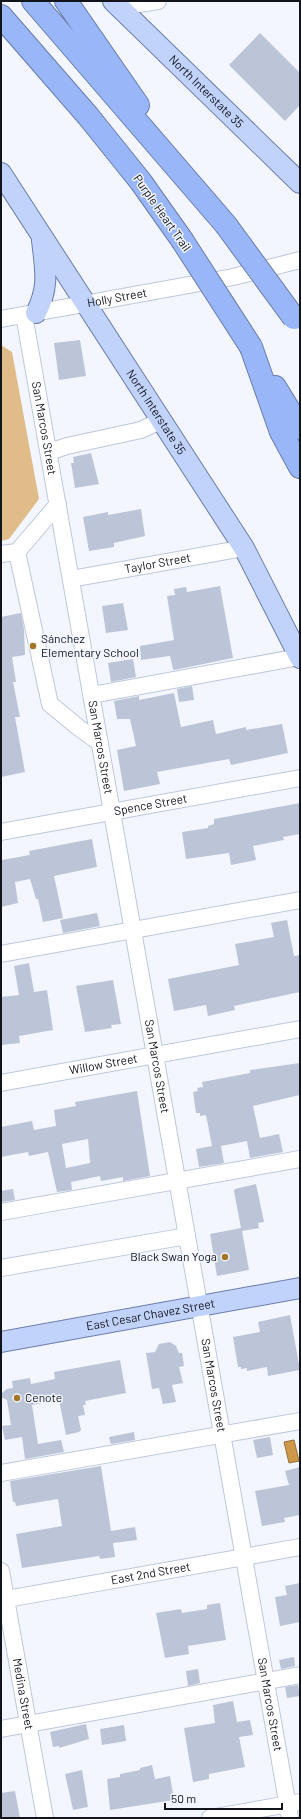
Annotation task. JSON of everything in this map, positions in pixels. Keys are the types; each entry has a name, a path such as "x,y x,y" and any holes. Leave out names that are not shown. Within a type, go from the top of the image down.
{"highway":[{"path":"33,1 226,225 298,324"},
{"path":"66,1 194,187"},
{"name":"Purple Heart Trail","path":"1,16 88,116 141,182 182,240 251,347 300,428"},
{"path":"251,347 281,432 300,467"}],"main road":[{"name":"North Interstate 35","path":"116,4 300,183"},
{"name":"North Interstate 35","path":"1,173 42,238 87,303 244,548 300,658"},
{"path":"30,314 44,298 46,281 42,238"},
{"name":"East Cesar Chavez Street","path":"1,1342 300,1288"}],"street":[{"path":"116,4 158,1"},
{"name":"Holly Street","path":"1,319 233,277 300,260"},
{"name":"San Marcos Street","path":"30,314 49,452 112,812 266,1681 293,1808"},
{"path":"49,452 67,446 142,430 162,420"},
{"path":"1,554 17,552 58,504"},
{"name":"Taylor Street","path":"71,579 244,548"},
{"path":"17,552 50,704 100,743"},
{"path":"92,694 300,658"},
{"name":"Spence Street","path":"1,832 300,778"},
{"path":"1,954 300,900"},
{"name":"Willow Street","path":"1,1083 300,1029"},
{"path":"1,1212 300,1159"},
{"path":"1,1268 187,1236"},
{"path":"1,1473 300,1421"},
{"name":"East 2nd Street","path":"4,1600 300,1547"},
{"name":"Medina Street","path":"1,1571 4,1600 45,1818"},
{"path":"1,1729 300,1675"},
{"path":"210,1818 293,1808"}],"shaded area":[{"path":"1,345 12,352 39,499 9,539 1,541"},
{"path":"294,1440 299,1461 289,1463 284,1442"}],"building":[{"path":"260,33 300,73 300,105 285,121 229,65"},
{"path":"80,340 86,376 59,380 54,343"},
{"path":"91,453 99,484 75,488 71,463 74,463 73,457"},
{"path":"141,509 145,536 114,543 114,547 89,551 83,517 108,512 108,515"},
{"path":"220,586 233,658 174,670 170,656 141,660 140,646 174,640 167,596 175,595 174,589 186,587 187,592"},
{"path":"123,603 128,630 106,633 102,606"},
{"path":"21,613 24,629 25,655 12,657 16,682 13,682 20,717 15,717 25,772 1,777 1,617"},
{"path":"133,659 136,677 111,682 108,663"},
{"path":"192,686 194,700 179,702 177,689"},
{"path":"174,693 181,727 213,720 216,734 246,727 246,730 282,724 288,753 231,765 229,759 157,772 160,784 124,791 117,750 136,746 130,719 117,719 114,701 139,696 139,700"},
{"path":"300,803 300,834 283,837 284,840 253,846 256,860 231,865 229,853 186,859 182,832 208,828 208,826 214,824 214,819"},
{"path":"92,839 97,867 54,876 63,918 43,922 38,899 36,899 30,879 15,882 18,903 1,907 2,860 30,855 29,851"},
{"path":"97,913 100,926 63,933 60,920"},
{"path":"287,920 294,956 300,955 300,992 234,1006 235,1010 208,1016 206,1005 174,1011 168,979 239,965 235,944 274,937 271,923"},
{"path":"29,963 34,992 47,990 53,1030 19,1036 20,1043 1,1045 1,997 19,995 14,966"},
{"path":"113,980 121,1024 111,1025 112,1028 85,1032 76,986"},
{"path":"300,1063 300,1095 253,1106 260,1138 279,1134 283,1152 250,1158 247,1141 221,1146 224,1163 199,1167 196,1149 212,1146 206,1115 200,1116 200,1113 196,1113 193,1092 198,1091 197,1088 203,1087 202,1082 250,1073 250,1070"},
{"path":"137,1091 150,1176 123,1181 123,1177 101,1181 100,1176 71,1182 72,1190 57,1192 48,1152 29,1156 28,1152 1,1157 1,1127 32,1121 34,1130 56,1126 54,1110 76,1106 75,1102","holes":["88,1139 90,1163 66,1168 62,1144"]},
{"path":"256,1184 264,1222 258,1223 259,1228 242,1231 249,1270 217,1276 210,1234 241,1228 234,1191 235,1189"},
{"path":"13,1189 15,1200 1,1202 1,1191"},
{"path":"290,1315 300,1370 268,1376 267,1367 247,1371 247,1368 241,1369 241,1367 238,1367 233,1337 260,1332 258,1322"},
{"path":"170,1342 176,1346 179,1353 182,1353 184,1366 179,1367 183,1383 172,1385 176,1402 163,1404 159,1388 152,1389 146,1353 155,1352 159,1344"},
{"path":"120,1360 126,1393 85,1401 86,1405 83,1405 85,1415 78,1416 81,1430 79,1432 66,1435 59,1400 32,1405 38,1444 61,1440 64,1452 25,1459 22,1437 5,1440 2,1426 11,1425 7,1400 1,1397 1,1394 7,1389 13,1388 12,1381 30,1378 31,1384 55,1379 54,1372"},
{"path":"134,1432 135,1440 111,1444 109,1437"},
{"path":"270,1437 273,1455 257,1458 253,1440"},
{"path":"101,1466 111,1531 135,1527 137,1540 113,1543 115,1557 100,1559 99,1556 22,1568 16,1534 62,1526 58,1499 16,1506 15,1502 13,1502 10,1481"},
{"path":"300,1467 300,1515 284,1518 285,1522 262,1526 255,1491 289,1485 285,1471"},
{"path":"300,1583 300,1622 280,1626 275,1597 287,1595 285,1586"},
{"path":"220,1603 226,1640 188,1646 189,1654 165,1658 156,1613 181,1609 182,1613 207,1609 207,1605"},
{"path":"294,1657 295,1666 281,1669 279,1660"},
{"path":"198,1669 200,1683 188,1686 186,1671"},
{"path":"298,1685 300,1696 287,1698 285,1687"},
{"path":"233,1701 237,1722 250,1720 253,1735 239,1737 245,1767 209,1774 209,1779 193,1782 184,1728 215,1723 213,1705"},
{"path":"86,1724 89,1739 59,1748 59,1746 53,1747 50,1732"},
{"path":"124,1725 126,1741 102,1745 100,1729"},
{"path":"152,1765 155,1779 170,1776 174,1800 110,1810 107,1779 120,1777 120,1774 140,1770 140,1768"},
{"path":"82,1770 88,1807 73,1810 65,1774"},
{"path":"15,1791 20,1818 1,1818 1,1793"}],"place":[{"name":"Sánchez Elementary School","path":"33,646"},
{"name":"Black Swan Yoga","path":"225,1257"},
{"name":"Cenote","path":"17,1398"}]}
